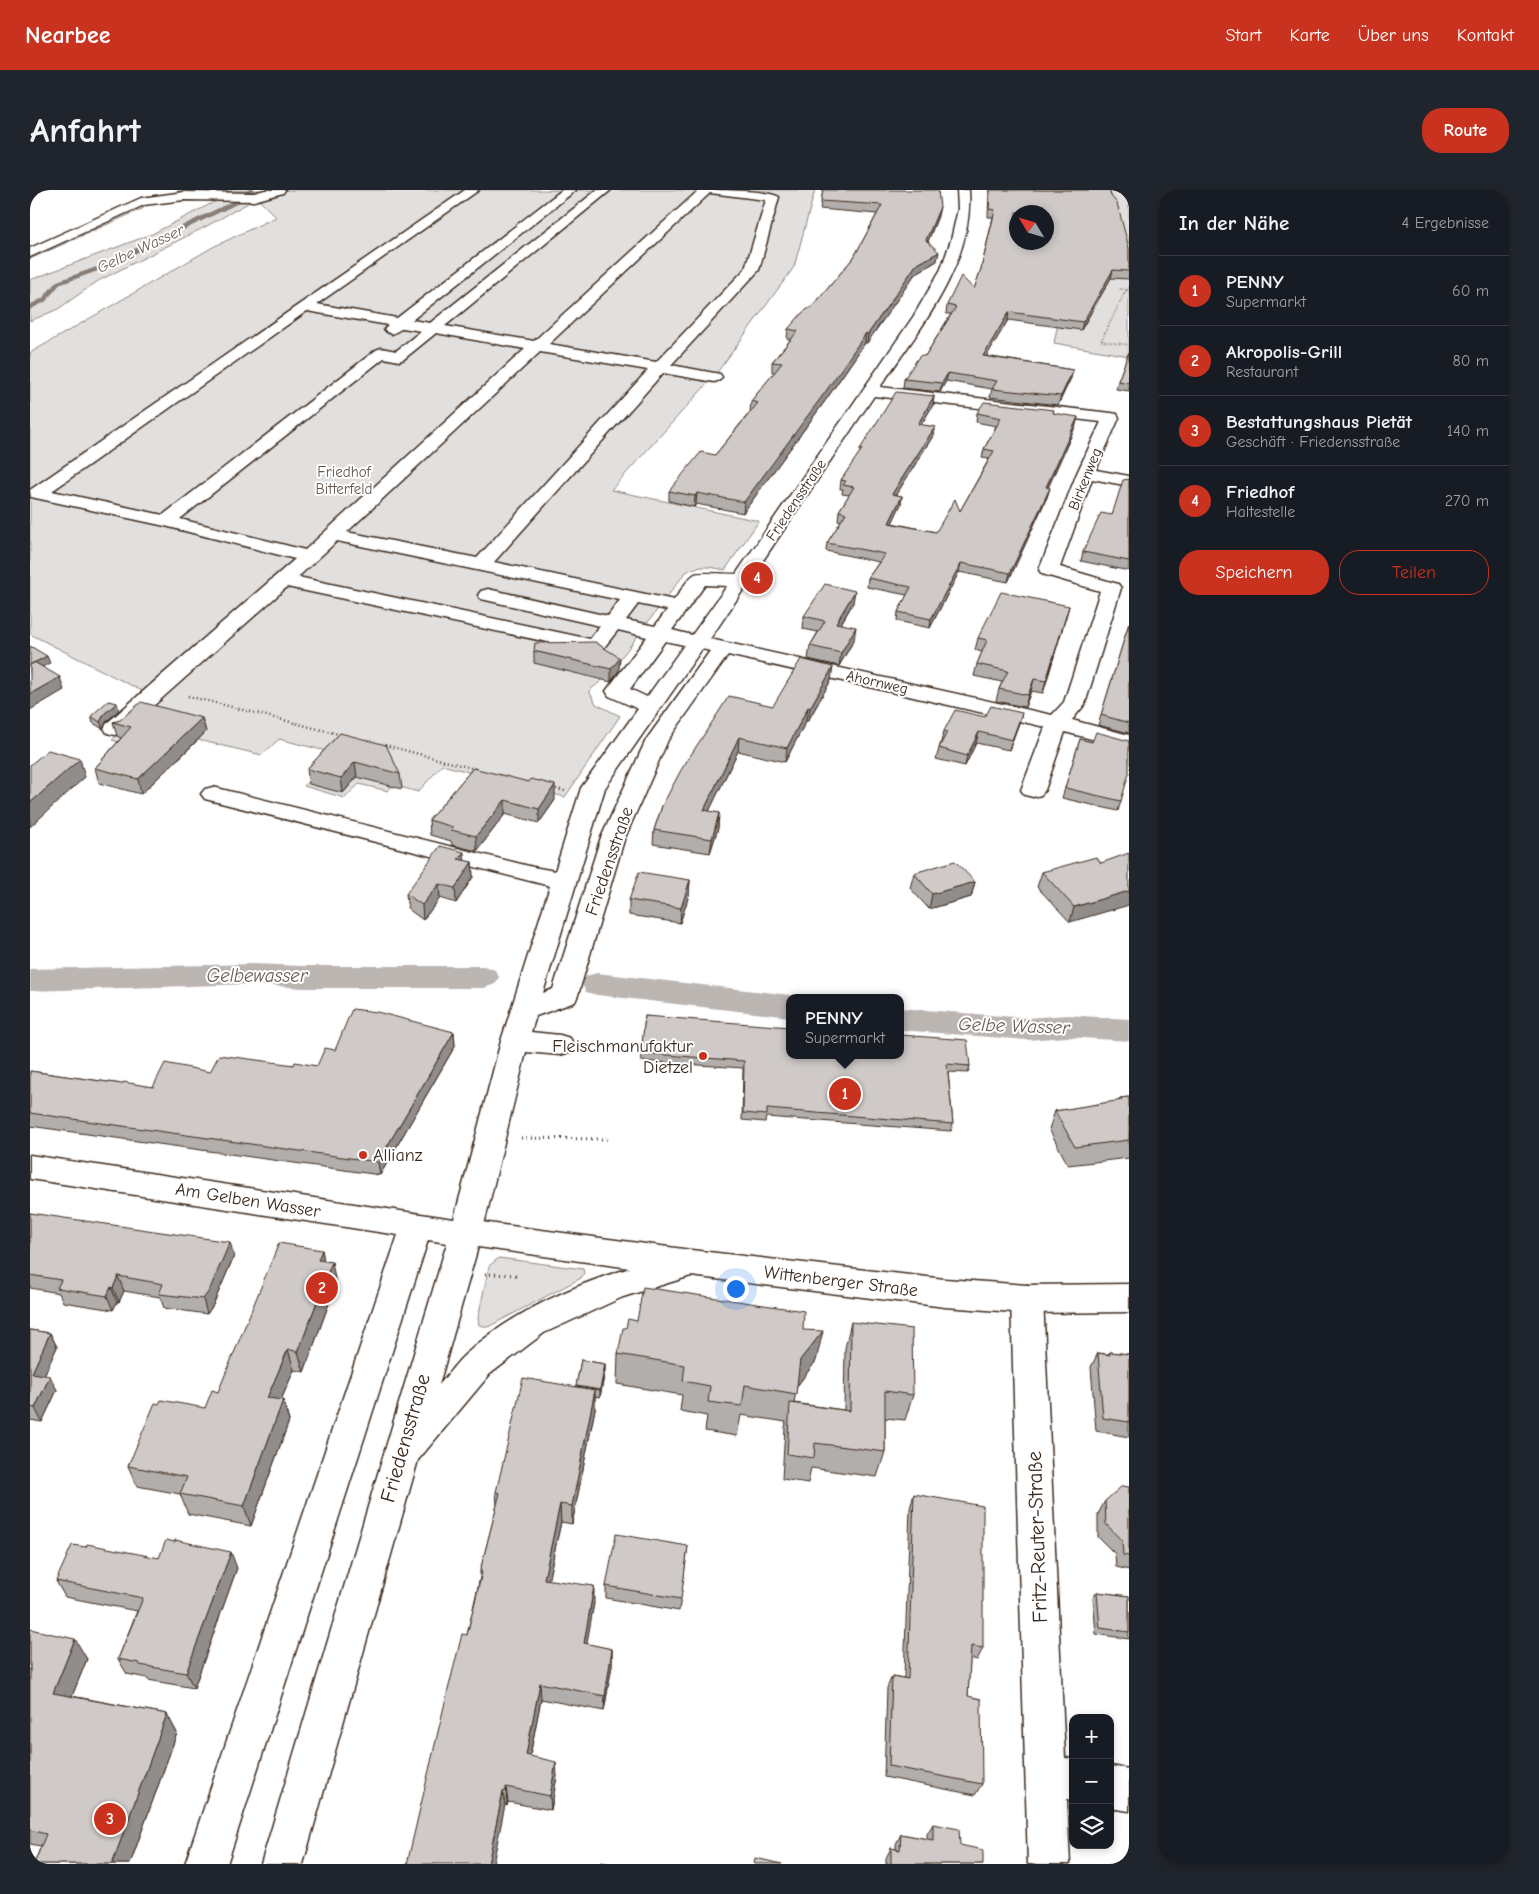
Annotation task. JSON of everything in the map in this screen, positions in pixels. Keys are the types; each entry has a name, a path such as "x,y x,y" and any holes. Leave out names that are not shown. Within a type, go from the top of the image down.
{"street":[{"path":"30,253 141,202 167,197 243,197 265,195 279,190"},
{"path":"309,557 166,521 37,493 473,190"},
{"path":"570,190 365,350 399,356 605,190"},
{"path":"114,728 161,689 309,557 706,190"},
{"path":"481,565 660,367 752,270 773,198 713,190"},
{"name":"Friedensstraße","path":"282,1864 466,1233 515,1041 593,788 742,579 920,317 948,269 963,223 963,190"},
{"path":"304,306 714,377"},
{"path":"166,521 381,353"},
{"name":"Birkenweg","path":"870,391 1118,414 1086,474 1049,570 1120,588 1074,704 1057,723"},
{"path":"1086,474 1129,481"},
{"path":"332,535 679,607"},
{"path":"467,619 508,571"},
{"path":"651,707 617,691 627,655 659,633 700,579 720,581 742,579"},
{"path":"283,580 595,646 627,655"},
{"name":"Ahornweg","path":"488,595 1057,723 1129,742"},
{"path":"595,646 633,597"},
{"name":"Friedensstraße","path":"525,1010 565,995 612,840 658,740 723,648"},
{"path":"1033,790 1057,723"},
{"name":"Friedensstraße","path":"213,794 533,875 564,880"},
{"path":"515,1041 560,1045"},
{"name":"Am Gelben Wasser","path":"30,1167 466,1233"},
{"path":"206,1864 417,1225"},
{"name":"Wittenberger Straße","path":"466,1233 691,1263 945,1293 1027,1299 1129,1298"},
{"path":"400,1455 478,1364 532,1323 615,1286 691,1263"},
{"name":"Fritz-Reuter-Straße","path":"1027,1299 1059,1777 1049,1864"},
{"path":"1114,1788 1129,1790"}],"path":[{"path":"1120,289 1128,290 1102,341 1129,345"},
{"path":"161,689 351,737"},
{"path":"379,744 484,771"},
{"path":"550,788 590,798"},
{"path":"490,1138 607,1139"}],"green space":[{"name":"Friedhof Bitterfeld","path":"178,190 815,190 794,267 716,374 611,490 759,521 725,570 699,567 685,573 624,654 601,681 589,691 596,704 620,716 565,797 442,765 418,792 393,785 388,791 359,784 345,798 304,786 334,753 279,739 262,755 198,740 179,759 112,740 122,730 102,725 144,692 30,634 30,353 213,247 276,217 257,198 205,227 98,281 58,309 30,321 30,280 152,234 222,198 179,194"},
{"path":"1063,190 1129,190 1129,356 1054,343 1073,247"},
{"path":"138,206 144,208 30,259 30,255"},
{"path":"499,1258 583,1269 584,1273 581,1278 488,1327 479,1325 478,1318 489,1266"}],"building":[{"path":"823,190 938,190 940,207 926,240 939,252 916,265 868,334 866,333 826,391 744,502 697,493 695,496 669,491 701,452 715,455 758,403 751,401 782,363 772,362 798,331 788,329 803,312 813,306 854,257 882,205 821,201"},
{"path":"990,190 1109,190 1117,203 1129,248 1129,271 1113,270 1083,322 1009,312 983,356 1073,370 1061,396 992,389 997,381 948,373 942,383 904,379 918,358 921,355 925,356 956,307 947,305 961,276 974,289 981,269 995,210 989,209"},
{"path":"1129,352 1129,383 1118,381"},
{"path":"896,392 934,396 918,424 935,427 892,494 902,496 889,523 936,532 955,499 960,511 994,451 984,449 1001,418 977,413 984,402 1054,410 1053,413 1078,417 1046,487 1050,488 1010,573 961,563 931,619 898,612 911,587 868,578 885,554 827,543 846,513 839,511 854,487 843,485 846,481 841,480"},
{"path":"1129,479 1129,561 1083,552 1101,513 1112,515 1123,480"},
{"path":"825,584 855,591 836,623 856,627 841,653 810,646 825,621 804,616"},
{"path":"1001,592 1069,606 1046,681 1034,679 1028,695 999,689 1008,671 977,664 987,640 978,638"},
{"path":"1129,623 1129,723 1101,715"},
{"path":"595,642 620,658 611,669 534,651 535,643"},
{"path":"30,646 47,656 30,665"},
{"path":"801,659 833,667 810,708 808,707 787,748 739,737 704,810 719,813 712,839 654,830 662,806 681,770 729,696 773,706"},
{"path":"34,662 60,677 30,694 30,665"},
{"path":"108,701 117,703 104,714 100,722 91,716"},
{"path":"141,702 202,718 138,779 95,768 131,727 113,722 120,720"},
{"path":"991,706 1022,713 1012,740 979,732 967,756 939,748 947,732 944,731 955,710 985,717"},
{"path":"1096,732 1129,741 1129,773 1121,801 1065,788 1080,739 1092,742"},
{"path":"340,733 386,745 400,774 355,762 341,778 307,769"},
{"path":"48,750 80,759 30,803 30,765"},
{"path":"473,768 529,782 531,779 555,785 539,809 505,800 476,836 451,830 453,827 429,820"},
{"path":"440,846 464,852 458,859 472,862 455,888 439,884 422,905 406,894"},
{"path":"1129,853 1129,891 1074,907 1042,872 1096,857 1101,863"},
{"path":"955,861 975,882 932,894 914,873"},
{"path":"639,872 690,880 681,908 629,900"},
{"path":"352,1009 377,1012 454,1032 378,1162 30,1113 30,1071 153,1087 165,1063 210,1072 219,1055 294,1065 295,1062 317,1066 325,1048 335,1050"},
{"path":"645,1016 786,1027 786,1059 904,1059 904,1035 967,1040 970,1066 947,1064 953,1124 767,1109 767,1115 743,1113 744,1061 641,1053"},
{"path":"1129,1097 1129,1140 1075,1147 1055,1111 1122,1100 1120,1098"},
{"path":"30,1213 230,1242 209,1291 203,1299 159,1294 163,1284 118,1276 107,1296 57,1288 61,1280 30,1275"},
{"path":"279,1243 322,1250 318,1260 332,1262 298,1352 288,1349 267,1398 283,1400 244,1506 180,1494 187,1477 128,1466 155,1403 159,1404 161,1400 205,1408 212,1390 218,1392"},
{"path":"643,1287 804,1311 803,1330 823,1331 800,1360 796,1394 745,1385 742,1406 708,1402 710,1386 683,1381 685,1365 618,1354 623,1328 626,1328 628,1319 637,1321"},
{"path":"851,1322 912,1329 913,1395 885,1391 885,1452 815,1443 814,1458 787,1454 790,1403 850,1411"},
{"path":"30,1330 50,1333 32,1373 50,1376 35,1408 30,1407"},
{"path":"1110,1352 1129,1354 1129,1422 1103,1418 1098,1353 1110,1355"},
{"path":"581,1360 605,1364 600,1390 576,1386"},
{"path":"523,1378 595,1390 572,1506 560,1504 544,1579 594,1586 584,1643 612,1649 605,1696 540,1683 526,1755 556,1762 550,1796 506,1787 506,1792 503,1791 488,1864 407,1864 462,1634 467,1635 482,1572 480,1571 500,1493 496,1492"},
{"path":"1122,1486 1129,1487 1129,1556 1123,1555 1122,1541 1106,1524 1105,1501"},
{"path":"914,1494 983,1506 983,1648 971,1646 968,1696 981,1699 982,1784 889,1766 892,1676 908,1679"},
{"path":"616,1534 688,1546 681,1599 606,1586"},
{"path":"166,1540 175,1542 175,1540 231,1552 186,1673 118,1659 143,1598 56,1581 72,1545 86,1547 87,1544 159,1558"},
{"path":"1097,1592 1129,1596 1129,1632 1100,1628"},
{"path":"30,1629 75,1639 53,1693 167,1714 112,1864 34,1864 46,1834 30,1830"},
{"path":"933,1824 959,1829 960,1845 983,1850 983,1864 891,1864 891,1848 900,1850 901,1834 933,1840"},
{"path":"755,1858 782,1864 754,1864"}],"waterway":[{"name":"Gelbe Wasser","path":"30,307 44,300 58,283 100,268 236,202 252,190"},
{"name":"Gelbewasser","path":"30,980 254,974 302,977 484,977"},
{"name":"Gelbe Wasser","path":"597,984 786,1006"},
{"name":"Gelbe Wasser","path":"904,1019 1027,1029 1067,1026 1129,1030"}],"place":[{"name":"Friedhof","path":"757,578"},
{"name":"Fleischmanufaktur Dietzel","path":"703,1056"},
{"name":"PENNY","path":"845,1094"},
{"name":"Allianz","path":"363,1155"},
{"name":"Akropolis-Grill","path":"322,1288"},
{"name":"Bestattungshaus Pietät","path":"110,1819"}]}
